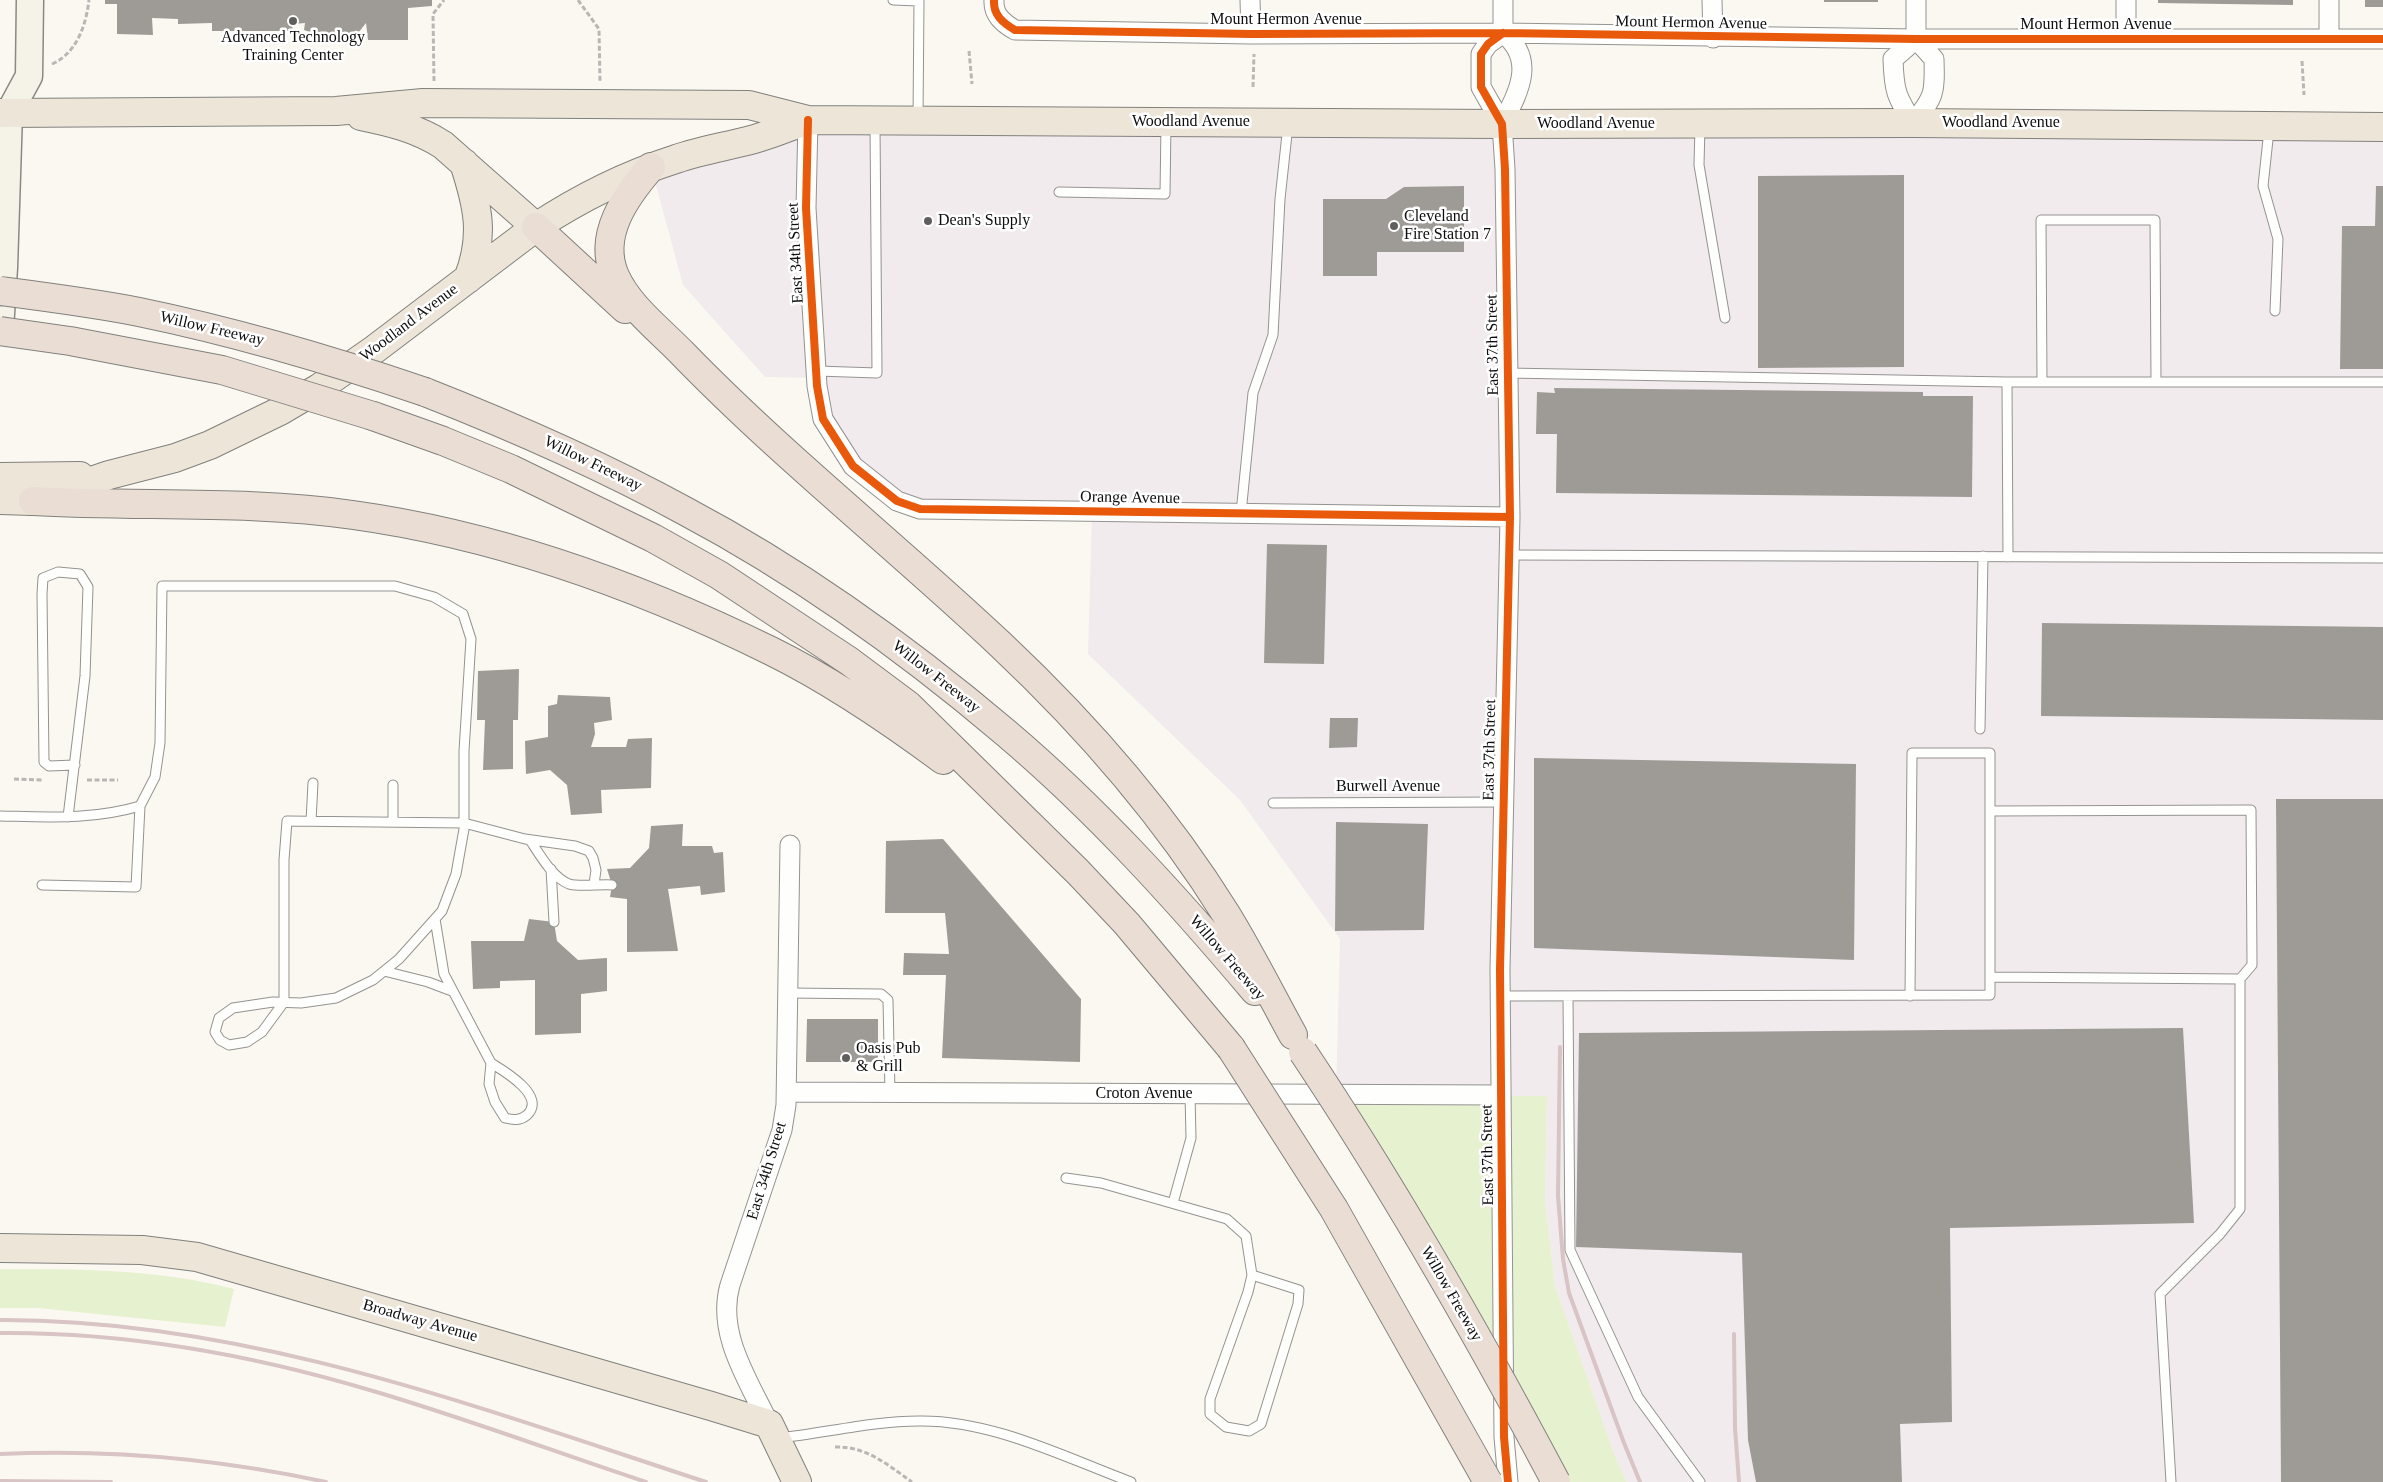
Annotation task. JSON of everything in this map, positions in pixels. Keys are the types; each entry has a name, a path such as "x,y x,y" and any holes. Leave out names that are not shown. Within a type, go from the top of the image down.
{"highway":[{"path":"651,168 628,194 615,221 610,244 611,265 629,298 700,371 1000,644 1061,704 1147,804 1199,875 1226,915 1298,1044"},
{"path":"536,227 634,318 700,371"},
{"name":"Willow Freeway","path":"0,291 138,312 214,329 287,348 425,392 550,443 687,512 756,551 886,638 1007,734 1084,806 1162,884 1298,1044 1362,1140 1518,1411 1556,1482"},
{"path":"0,330 70,341 222,370 373,416 443,441 538,481 645,534 719,575 849,661 908,705 1078,872 1127,924 1231,1048 1334,1209 1488,1482"},
{"path":"33,501 241,507 352,515 462,537 565,567 645,596 772,652 838,688 905,732 1018,814"}],"main road":[{"path":"0,330 3,109 29,76 30,0"},
{"name":"Woodland Avenue","path":"3,109 336,111 423,103 749,105 808,120 918,119 1502,124 1913,123 2383,127"},
{"path":"336,111 412,128 443,145 536,227"},
{"name":"Woodland Avenue","path":"0,500 33,501 109,475 175,458 210,445 280,411 354,364 536,227 597,190 651,168 704,150 748,141 808,120"},
{"path":"464,163 474,198 478,225 476,258 468,279"},
{"path":"0,477 109,475"},
{"name":"Broadway Avenue","path":"0,1248 142,1250 197,1256 773,1431"},
{"path":"773,1431 797,1482"}],"street":[{"name":"Mount Hermon Avenue","path":"994,0 993,6 1001,21 1015,30 1251,34 1503,33 1713,38 2383,39"},
{"path":"1250,0 1251,34"},
{"path":"1503,0 1503,33"},
{"path":"1712,0 1713,38"},
{"path":"1916,0 1916,39 1934,59 1935,88 1926,108 1913,123 1901,105 1894,88 1893,59 1916,39"},
{"path":"2126,0 2126,38"},
{"path":"2329,0 2329,38"},
{"name":"East 37th Street","path":"1502,124 1481,87 1481,54 1488,44 1503,33 1515,42 1520,52 1520,87 1502,124 1510,517 1500,996 1504,1437 1508,1482"},
{"name":"East 34th Street","path":"808,120 806,208 817,378"},
{"name":"Orange Avenue","path":"817,378 823,419 853,466 898,501 920,510 1510,517"},
{"name":"East 34th Street","path":"773,1431 734,1346 727,1325 726,1305 730,1285 782,1130 787,1092 790,844"},
{"name":"Croton Avenue","path":"787,1092 1501,1095"}],"lane":[{"path":"893,0 920,0 918,119"},
{"path":"817,378 877,373 875,119"},
{"path":"1059,192 1165,194 1166,122"},
{"path":"1241,514 1253,393 1273,335 1280,198 1288,122"},
{"path":"1700,123 1699,166 1725,318"},
{"path":"2270,125 2263,186 2278,239 2275,311"},
{"path":"2042,382 2041,220 2155,220 2156,382"},
{"path":"1508,373 2007,382 2383,382"},
{"path":"2007,382 2008,556"},
{"path":"1509,555 2383,558"},
{"path":"1980,729 1983,556"},
{"path":"68,817 75,765 85,676 88,587 80,574 58,572 43,578 44,762 49,766 75,765"},
{"path":"42,886 136,887 140,806 156,777 160,743 162,586 395,586 434,597 463,614 471,640 464,752 464,823 456,874 442,911 399,959 373,980 336,998 284,1002 227,1011 219,1018 215,1032 220,1040 229,1045 247,1042 262,1032 284,1002 284,860 287,820 464,823 530,840 575,846 588,851 596,870 594,884"},
{"path":"1500,996 1910,996 1990,995 1990,753 1912,753 1910,996"},
{"path":"311,821 313,783"},
{"path":"393,822 394,785"},
{"name":"Burwell Avenue","path":"1273,803 1503,802"},
{"path":"0,816 68,817 113,814 140,806"},
{"path":"1990,811 2251,810 2252,965 2240,980 2240,1210 2220,1234 2160,1294 2171,1482"},
{"path":"530,840 551,869 570,885 612,885"},
{"path":"551,869 554,922"},
{"path":"435,919 444,974 468,1016 491,1063 490,1084 495,1102 505,1118 522,1119 529,1114 532,1106 528,1092 518,1081 491,1063"},
{"path":"384,971 428,982 452,991"},
{"path":"1990,978 2240,980"},
{"path":"788,993 881,994 888,1000 890,1093"},
{"path":"1568,996 1570,1250 1638,1397 1700,1482"},
{"path":"1172,1203 1191,1138 1190,1094"},
{"path":"1066,1178 1101,1183 1227,1219 1246,1236 1252,1275 1248,1292 1210,1399 1210,1414 1226,1427 1249,1431 1261,1424 1298,1304 1298,1290 1252,1275"},
{"path":"773,1431 919,1421 945,1423 976,1428 1020,1441 1131,1482"}],"path":[{"path":"47,66 64,59 74,46 84,26 89,0"},
{"path":"434,81 433,14 444,0"},
{"path":"578,0 599,29 600,82"},
{"path":"969,51 972,84"},
{"path":"1253,87 1254,54"},
{"path":"2302,61 2304,95"},
{"path":"829,1447 854,1448 872,1454 912,1482"}],"shaded area":[{"path":"808,120 2383,127 2383,1482 1627,1482 1616,1459 1555,1286 1545,1201 1547,1097 1336,1095 1340,939 1240,800 1088,654 1092,512 920,509 839,447 817,378 765,377 683,285 651,167"}],"green space":[{"path":"1336,1095 1547,1096 1545,1201 1555,1286 1616,1459 1627,1482 1556,1482"},
{"path":"0,1269 89,1270 148,1274 206,1282 234,1289 225,1327 38,1308 0,1308"}],"building":[{"name":"Advanced Technology Training Center","path":"105,0 432,0 432,6 408,8 408,40 368,40 366,23 355,37 344,43 304,30 305,23 292,24 293,31 212,31 212,23 178,24 178,19 152,18 153,35 117,34 117,4 105,4"},
{"path":"1824,0 1878,0 1878,2 1824,2"},
{"path":"2158,0 2293,0 2293,5 2158,3"},
{"path":"2365,0 2383,0 2383,7 2365,7"},
{"path":"1904,175 1904,367 1758,368 1758,176"},
{"name":"Cleveland Fire Station 7","path":"1464,186 1464,252 1377,252 1377,276 1323,276 1323,199 1386,199 1404,187"},
{"path":"2376,186 2383,186 2383,369 2340,369 2342,226 2375,226"},
{"path":"1554,388 1923,392 1923,396 1973,396 1972,497 1556,493 1557,434 1536,434 1537,392 1555,393"},
{"path":"1267,544 1327,545 1324,664 1264,663"},
{"path":"2042,623 2383,627 2383,720 2041,716"},
{"path":"519,669 518,720 513,720 513,769 483,770 485,720 477,720 478,671"},
{"path":"558,695 610,697 612,720 594,723 595,734 591,747 626,747 628,739 652,738 651,788 601,790 602,813 571,815 567,785 550,770 526,774 525,741 548,737 548,706 557,704"},
{"path":"1330,718 1358,718 1357,747 1329,748"},
{"path":"1534,758 1856,764 1854,960 1534,948"},
{"path":"2276,799 2383,799 2383,1482 2281,1482"},
{"path":"1336,822 1428,824 1424,930 1335,931"},
{"path":"683,824 682,846 712,846 714,853 723,852 725,892 701,895 700,886 668,889 678,951 627,952 627,899 610,897 612,885 607,869 630,868 649,848 651,826"},
{"path":"943,839 1081,999 1080,1062 942,1058 946,975 903,975 904,953 949,954 945,913 885,913 886,841"},
{"path":"529,919 554,922 557,941 578,960 607,958 607,991 581,994 581,1033 535,1035 535,980 500,981 500,988 473,989 471,941 524,941"},
{"path":"807,1019 878,1019 878,1062 806,1062"},
{"path":"2183,1028 2194,1223 1950,1228 1952,1422 1900,1424 1902,1482 1756,1482 1748,1440 1742,1253 1576,1247 1579,1033"}],"railway":[{"path":"1560,1047 1558,1196 1563,1259 1569,1293 1640,1482"},
{"path":"0,1320 91,1324 181,1334 270,1351 359,1372 446,1398 706,1482"},
{"path":"0,1333 47,1334 141,1341 188,1348 282,1367 407,1401 646,1482"},
{"path":"1734,1334 1735,1428 1739,1482"},
{"path":"0,1454 82,1453 164,1458 246,1467 326,1482"},
{"path":"0,1481 111,1482"}],"cycle path":[{"path":"994,0 997,14 1015,30 1251,34 1503,33 1916,39 2383,39"},
{"path":"1503,33 1488,44 1481,54 1481,87 1502,124 1505,169 1510,517 1500,969 1504,1437 1508,1482"},
{"path":"808,120 806,208 817,386 823,419 853,466 897,501 920,509 1510,517"}],"place":[{"name":"Advanced Technology Training Center","path":"293,21"},
{"name":"Dean's Supply","path":"928,221"},
{"name":"Cleveland Fire Station 7","path":"1394,226"},
{"name":"Oasis Pub & Grill","path":"846,1058"}]}
